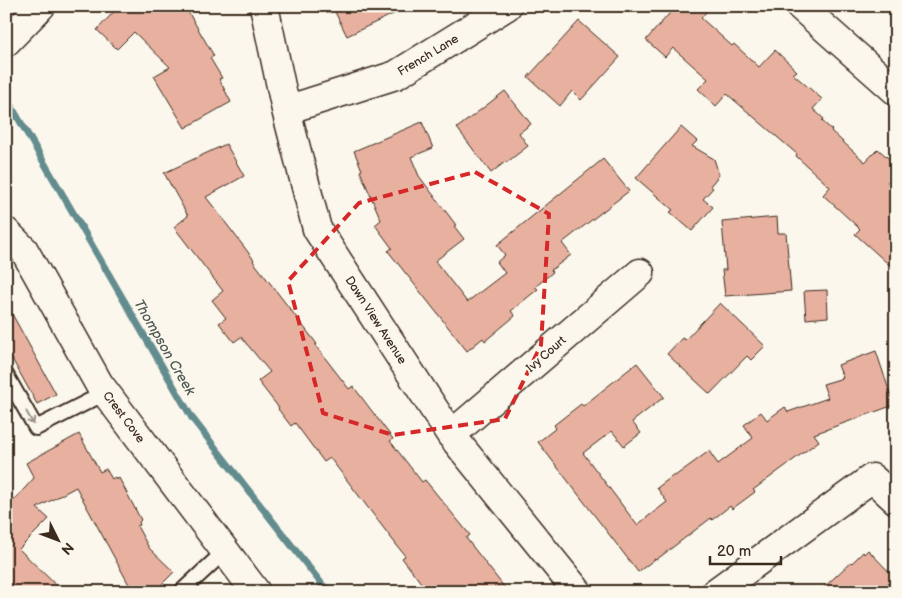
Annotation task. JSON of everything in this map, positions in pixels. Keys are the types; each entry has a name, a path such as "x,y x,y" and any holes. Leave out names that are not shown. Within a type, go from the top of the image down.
{"street":[{"path":"6,42 41,6"},
{"name":"Dawn View Avenue","path":"264,6 286,110 317,229 451,435 578,592"},
{"name":"French Lane","path":"286,110 396,75 507,6"},
{"path":"800,6 896,91"},
{"name":"Crest Cove","path":"6,232 24,250 105,393 256,592"},
{"name":"Ivy Court","path":"451,435 640,272"},
{"path":"716,592 872,478 896,500"}],"lane":[{"path":"6,375 36,428 105,393"},
{"path":"181,592 225,551"}],"highlighted area":[{"path":"475,172 549,214 541,345 505,419 393,435 323,413 288,281 359,203"}],"building":[{"path":"119,6 183,6 214,56 210,58 222,78 219,79 231,102 185,128 154,76 170,67 134,32 117,49 97,30"},
{"path":"332,6 410,6 347,36"},
{"path":"676,6 711,6 701,18 759,67 775,50 797,71 793,74 822,99 813,109 824,119 822,121 831,131 865,162 878,149 896,165 896,173 887,182 896,189 896,271 855,234 860,229 823,195 830,187 796,156 797,154 727,94 716,106 698,89 708,79 673,48 665,57 646,40"},
{"path":"579,21 620,57 581,100 572,91 560,106 528,77"},
{"path":"505,91 531,124 519,133 528,146 491,173 457,128"},
{"path":"422,122 433,148 411,157 419,176 456,225 454,226 464,239 435,261 467,302 505,273 497,262 505,255 497,245 603,159 629,191 562,243 571,255 551,270 553,272 535,287 538,289 511,311 515,316 485,341 483,338 467,351 388,251 392,248 375,225 381,220 360,171 362,170 354,151"},
{"path":"681,127 697,141 692,146 714,159 719,175 710,186 713,188 703,199 713,207 692,231 670,212 673,210 636,178"},
{"path":"226,144 244,176 206,197 349,389 353,386 393,439 390,441 422,482 425,480 470,535 466,538 508,592 428,592 402,558 405,556 330,458 324,462 295,423 291,426 278,409 258,381 270,372 241,337 234,342 219,323 226,318 212,300 223,291 174,227 188,216 164,173"},
{"path":"777,217 778,233 786,233 791,291 725,296 722,270 726,270 722,222"},
{"path":"827,290 828,317 806,319 804,291"},
{"path":"6,303 56,394 37,404 6,348"},
{"path":"720,303 765,346 751,360 747,356 710,394 667,354 682,338 685,340"},
{"path":"876,351 894,405 814,434 819,441 753,490 755,492 732,509 730,506 712,520 711,518 638,572 538,442 556,428 554,425 581,404 583,406 637,363 664,397 632,422 641,433 624,446 612,431 583,453 637,525 667,502 657,488 674,475 709,451 718,464 753,438 744,425 761,412 767,420 785,407 788,412 828,398 823,384 843,378 838,365"},
{"path":"79,434 100,472 106,469 112,479 115,477 117,480 119,478 141,520 139,522 140,525 137,526 149,548 174,572 154,592 133,592 76,487 37,508 49,519 19,549 63,592 6,592 6,509 34,478 26,463"},
{"path":"868,550 896,579 896,592 819,592 851,562"}],"waterway":[{"name":"Thompson Creek","path":"6,97 192,418 328,592"}]}
